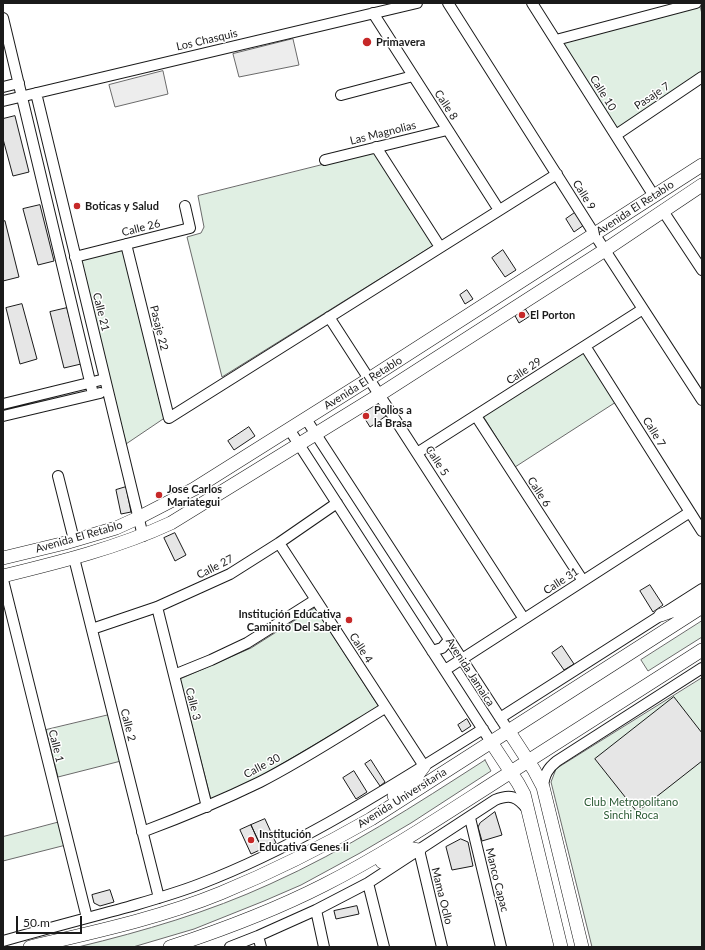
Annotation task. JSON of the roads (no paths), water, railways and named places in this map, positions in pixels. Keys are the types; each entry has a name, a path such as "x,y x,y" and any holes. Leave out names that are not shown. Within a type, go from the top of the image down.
{"main road":[{"name":"Avenida El Retablo","path":"3,558 116,528 194,489 595,235 702,165"},
{"name":"Avenida El Retablo","path":"3,576 74,558 143,536 171,523 379,395 702,186"},
{"path":"661,615 702,600"},
{"name":"Avenida Universitaria","path":"30,947 175,909 220,893 323,846 371,819 702,607"},
{"path":"170,947 196,939 254,916 296,898 351,870 412,835 702,650"},
{"name":"Avenida Jamaica","path":"508,730 543,787 582,947"},
{"name":"Avenida Jamaica","path":"491,742 524,794 561,947"},
{"path":"371,819 382,805 415,778 424,766"},
{"path":"351,870 374,866 410,848 419,850"}],"street":[{"name":"Los Chasquis","path":"3,101 417,3"},
{"name":"Calle 9","path":"448,3 595,235 702,400"},
{"name":"Calle 10","path":"532,3 654,196"},
{"path":"556,40 696,3"},
{"name":"Calle 8","path":"373,13 499,210"},
{"path":"3,18 90,383 94,394"},
{"path":"341,95 413,76"},
{"name":"Pasaje 7","path":"616,135 702,77"},
{"path":"3,87 19,83"},
{"name":"Calle 21","path":"36,94 143,536"},
{"name":"Las Magnolias","path":"325,160 447,130"},
{"path":"376,148 440,247"},
{"path":"329,317 557,174"},
{"name":"Calle 26","path":"75,257 190,228 185,206"},
{"path":"663,211 702,270"},
{"name":"Pasaje 22","path":"126,244 169,418 329,317"},
{"name":"Calle 29","path":"417,453 643,309"},
{"name":"Calle 5","path":"329,317 524,619"},
{"name":"Calle 7","path":"585,346 702,531"},
{"path":"3,404 105,379"},
{"path":"3,416 108,391"},
{"name":"Calle 6","path":"476,416 582,581"},
{"name":"Avenida Jamaica","path":"306,419 508,730"},
{"name":"Avenida Jamaica","path":"289,429 491,742"},
{"path":"58,476 74,540"},
{"name":"Calle 27","path":"92,629 157,607 230,574 279,543 337,503"},
{"name":"Calle 31","path":"445,670 690,512"},
{"name":"Calle 4","path":"279,543 424,766"},
{"name":"Calle 2","path":"74,558 158,898"},
{"name":"Calle 1","path":"3,580 86,918"},
{"path":"500,718 702,589"},
{"path":"174,675 247,643 316,600"},
{"name":"Calle 3","path":"157,607 207,807"},
{"path":"432,651 442,648 449,640"},
{"path":"543,787 544,776 549,767 557,761 702,668"},
{"name":"Calle 30","path":"142,832 207,807 260,781 386,708"},
{"name":"Avenida Universitaria","path":"3,941 200,885 295,842 353,810 483,729"},
{"path":"230,947 316,910 368,883 470,818 495,800 504,796 513,797 520,800 527,809"},
{"name":"Manco Capac","path":"470,818 500,947"},
{"name":"Mama Ocllo","path":"419,850 442,947"},
{"path":"368,883 384,947"},
{"path":"316,910 324,947"},
{"path":"258,936 261,947"}],"place":[{"name":"Primavera","path":"367,42"},
{"name":"Boticas y Salud","path":"77,206"},
{"name":"El Porton","path":"522,315"},
{"name":"Pollos a la Brasa","path":"366,416"},
{"name":"Jose Carlos Mariategui","path":"159,495"},
{"name":"Institución Educativa Caminito Del Saber","path":"349,620"},
{"name":"Institución Educativa Genes Ii","path":"251,840"}],"park label":[{"name":"Club Metropolitano Sinchi Roca","path":"631,808"}]}
